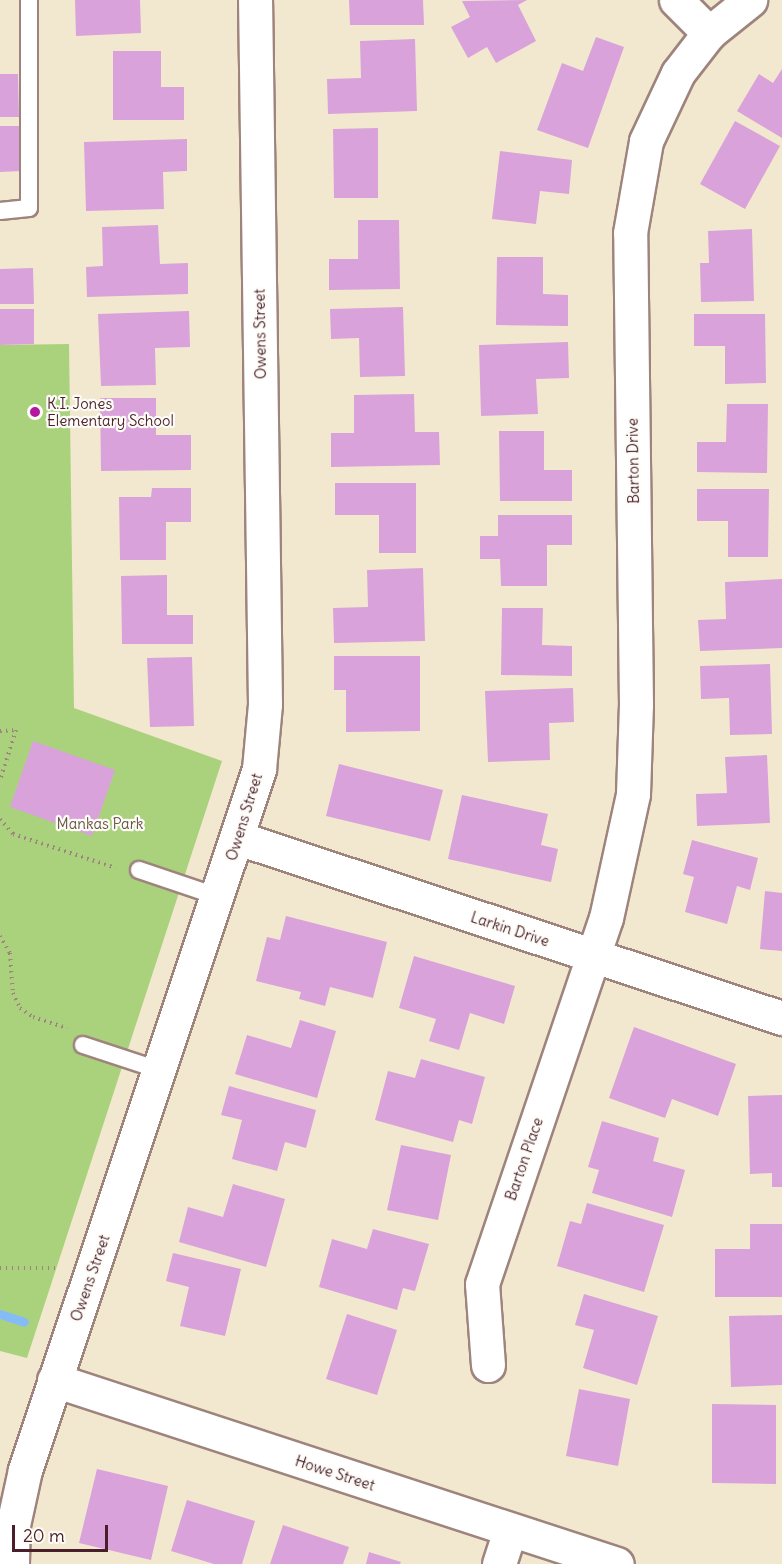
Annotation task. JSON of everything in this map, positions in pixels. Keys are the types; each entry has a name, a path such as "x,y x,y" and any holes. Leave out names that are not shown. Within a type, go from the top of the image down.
{"street":[{"name":"Owens Street","path":"12,1564 14,1525 25,1470 219,897 260,768 265,704 255,0"},
{"path":"676,0 709,33"},
{"name":"Barton Drive","path":"593,957 623,850 633,794 636,705 630,233 646,141 678,73 709,33 750,0"},
{"name":"Larkin Drive","path":"238,838 782,1018"},
{"name":"Barton Place","path":"488,1365 482,1284 593,957"},
{"name":"Howe Street","path":"54,1380 510,1531 617,1564"},
{"path":"499,1564 510,1531"}],"lane":[{"path":"0,211 29,208 29,0"},
{"path":"133,871 219,897"},
{"path":"79,1037 159,1070"}],"path":[{"path":"0,731 16,730 0,780"},
{"path":"0,819 13,834 133,871"},
{"path":"0,936 10,953 13,993 20,1008 33,1017 79,1037"},
{"path":"0,1268 50,1266 91,1277"}],"green space":[{"name":"Mankas Park","path":"69,344 74,708 222,761 27,1358 0,1351 0,345"}],"building":[{"path":"75,0 140,0 141,33 76,36"},
{"path":"349,0 423,0 424,25 350,25"},
{"path":"527,0 518,5 536,41 496,63 487,47 468,58 451,27 470,17 462,1"},
{"path":"596,37 624,47 588,148 537,130 562,63 583,71"},
{"path":"415,39 417,111 328,114 327,79 361,78 360,41"},
{"path":"113,51 161,51 161,87 184,87 184,120 113,120"},
{"path":"782,69 782,138 737,111 759,74 773,83"},
{"path":"0,74 18,74 19,117 0,117"},
{"path":"735,121 780,146 745,209 700,184"},
{"path":"0,126 20,126 21,171 0,172"},
{"path":"378,128 378,198 334,198 333,129"},
{"path":"187,139 187,171 163,172 164,209 86,211 84,142"},
{"path":"500,151 572,160 569,194 540,191 536,224 492,219"},
{"path":"358,220 399,220 400,289 329,290 329,259 358,259"},
{"path":"158,225 160,264 188,263 188,294 87,297 86,267 103,266 102,227"},
{"path":"752,229 754,301 701,302 700,263 709,263 708,231"},
{"path":"497,257 543,257 543,294 568,295 568,326 496,325"},
{"path":"33,268 34,304 0,304 0,269"},
{"path":"403,307 405,376 360,377 359,338 331,339 330,309"},
{"path":"0,309 34,309 34,344 0,345"},
{"path":"189,311 190,347 155,348 156,385 101,386 98,314"},
{"path":"694,314 765,314 766,383 725,384 725,346 694,346"},
{"path":"568,342 569,378 536,379 538,414 481,416 479,345"},
{"path":"414,394 415,432 439,432 440,465 331,467 331,433 354,433 354,395"},
{"path":"100,398 156,398 156,435 191,435 191,470 101,471"},
{"path":"727,404 768,404 767,473 697,472 697,442 726,442"},
{"path":"499,431 544,431 544,470 572,470 572,501 500,501"},
{"path":"335,483 416,483 416,553 379,553 379,515 335,515"},
{"path":"152,488 191,488 191,522 166,522 166,560 120,560 119,497 151,497"},
{"path":"697,489 769,489 768,557 728,557 728,521 697,521"},
{"path":"498,515 572,515 572,545 547,545 547,586 501,586 500,559 480,559 480,536 498,536"},
{"path":"423,568 425,641 334,643 333,608 368,607 367,570"},
{"path":"167,575 167,615 193,615 193,644 122,644 121,576"},
{"path":"782,579 782,648 700,651 698,620 726,619 725,582"},
{"path":"502,608 543,608 542,645 572,646 572,676 501,675"},
{"path":"334,656 420,656 420,731 346,732 346,690 334,690"},
{"path":"192,657 194,726 150,727 147,658"},
{"path":"770,664 772,734 730,735 729,698 701,699 700,666"},
{"path":"573,688 574,722 549,723 550,760 488,762 485,691"},
{"path":"33,741 115,770 92,836 10,807"},
{"path":"767,755 770,823 697,826 696,794 727,793 725,757"},
{"path":"339,764 443,790 430,841 326,816"},
{"path":"462,795 548,814 541,845 558,849 551,882 448,859"},
{"path":"692,840 758,858 750,890 737,886 727,924 685,912 694,877 683,874"},
{"path":"765,891 782,893 782,951 760,949"},
{"path":"286,916 387,942 373,998 330,987 325,1006 299,999 301,992 256,981 267,937 280,940"},
{"path":"414,956 515,986 504,1024 470,1013 459,1050 429,1041 436,1019 399,1008"},
{"path":"300,1020 336,1031 317,1098 235,1074 247,1035 291,1048"},
{"path":"634,1027 736,1064 718,1116 672,1099 665,1118 609,1098"},
{"path":"421,1059 485,1077 472,1124 459,1120 453,1142 375,1120 388,1071 415,1078"},
{"path":"229,1086 316,1110 306,1148 285,1142 277,1171 232,1159 242,1120 221,1115"},
{"path":"782,1095 782,1187 772,1187 772,1173 750,1174 748,1096"},
{"path":"602,1121 659,1138 653,1161 685,1170 672,1217 592,1193 599,1170 588,1167"},
{"path":"401,1145 451,1155 438,1220 387,1210"},
{"path":"233,1184 285,1199 266,1267 179,1242 188,1207 223,1217"},
{"path":"587,1203 664,1225 644,1292 557,1266 570,1221 581,1224"},
{"path":"750,1224 782,1224 782,1297 715,1297 715,1249 750,1249"},
{"path":"373,1229 429,1244 415,1291 403,1288 397,1310 319,1287 332,1239 367,1249"},
{"path":"173,1253 241,1269 225,1336 180,1326 189,1287 166,1281"},
{"path":"584,1294 658,1316 637,1385 583,1368 594,1330 575,1325"},
{"path":"347,1314 397,1330 377,1395 326,1379"},
{"path":"782,1315 782,1385 731,1387 729,1316"},
{"path":"579,1389 630,1399 618,1466 566,1456"},
{"path":"712,1404 776,1405 776,1484 712,1483"},
{"path":"97,1469 168,1486 151,1560 79,1543"},
{"path":"187,1500 255,1521 242,1564 214,1564 171,1551"},
{"path":"283,1525 349,1547 343,1564 270,1564"},
{"path":"369,1552 401,1562 400,1564 366,1564"}],"waterway":[{"path":"0,1314 24,1322"}],"place":[{"name":"K.I. Jones Elementary School","path":"35,412"}]}
